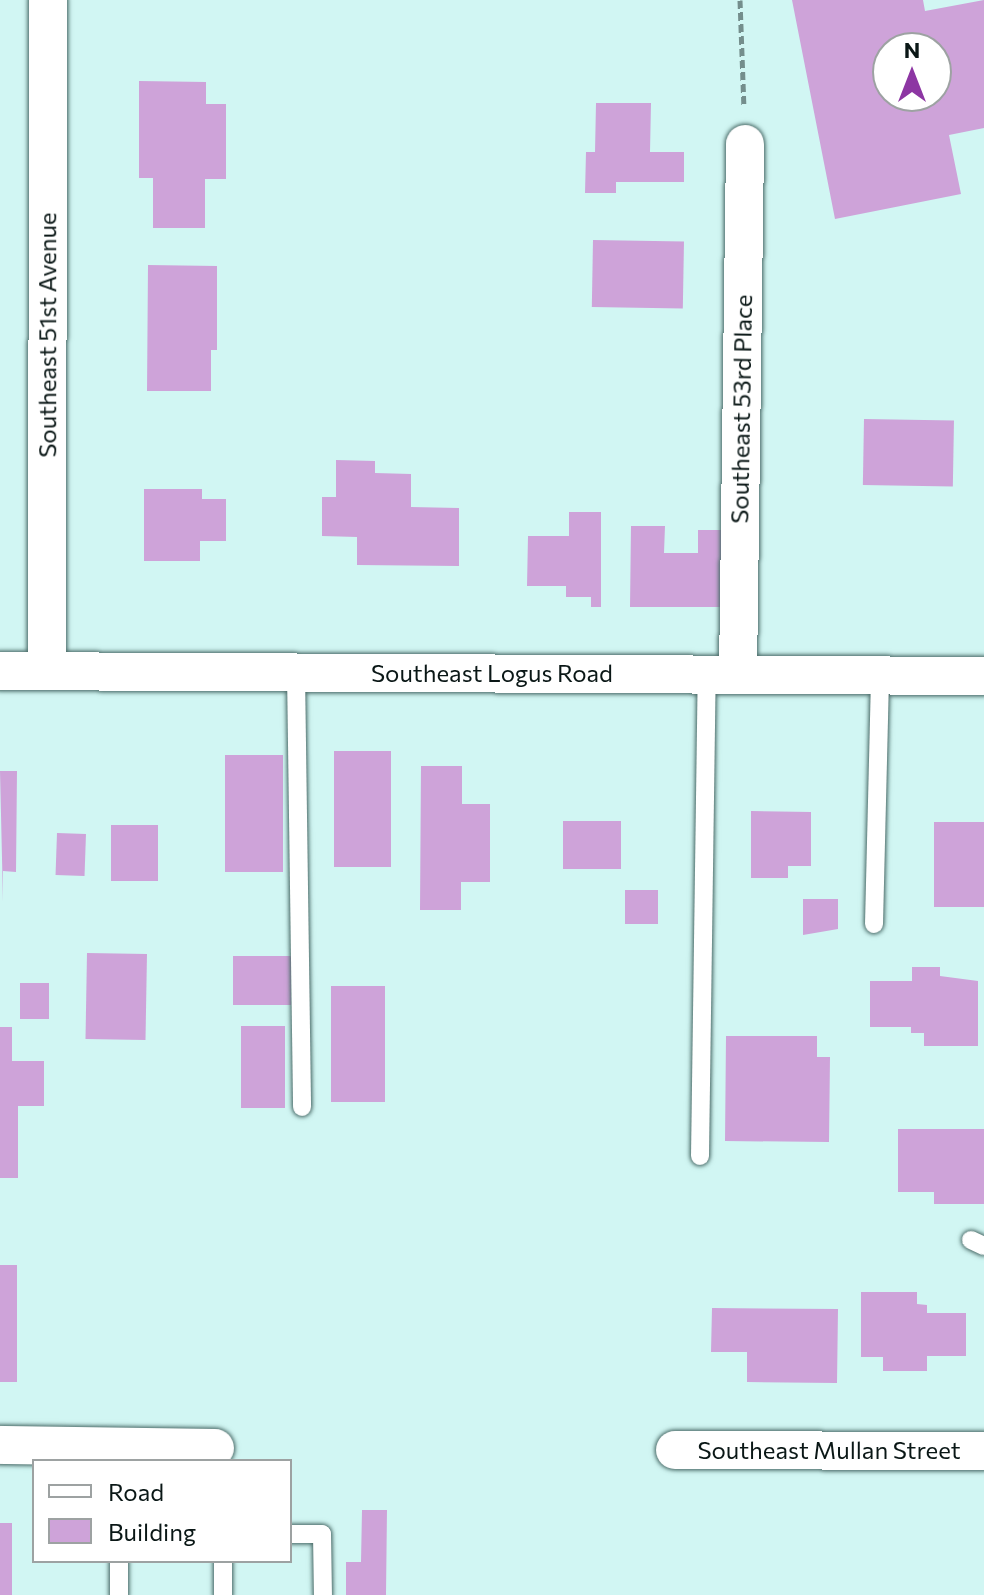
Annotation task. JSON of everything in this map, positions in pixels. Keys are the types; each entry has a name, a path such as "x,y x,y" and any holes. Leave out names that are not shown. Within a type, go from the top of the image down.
{"street":[{"name":"Southeast 51st Avenue","path":"47,671 48,0"},
{"name":"Southeast 53rd Place","path":"723,674 745,144"},
{"name":"Southeast Logus Road","path":"0,671 880,673 984,676"},
{"path":"0,1445 215,1448"},
{"name":"Southeast Mullan Street","path":"675,1450 984,1451"}],"lane":[{"path":"296,672 302,1107"},
{"path":"874,924 880,673"},
{"path":"700,1156 723,674"},
{"path":"292,1534 322,1534 323,1595"},
{"path":"119,1563 119,1595"},
{"path":"223,1563 223,1595"}],"path":[{"path":"740,0 745,144"}],"building":[{"path":"792,0 923,0 925,11 984,0 984,128 949,135 961,194 835,219"},
{"path":"139,81 206,82 206,104 226,104 226,179 205,179 205,228 153,228 153,178 139,178"},
{"path":"596,103 651,103 650,152 684,152 684,182 616,182 616,193 585,193 586,152 595,152"},
{"path":"593,240 684,242 683,309 592,307"},
{"path":"148,265 217,266 217,350 211,350 211,391 147,391"},
{"path":"864,419 954,421 953,487 863,485"},
{"path":"336,460 375,461 375,473 411,474 411,507 459,508 459,566 357,565 357,537 322,536 322,497 336,497"},
{"path":"144,489 202,489 202,499 226,499 226,541 200,541 200,561 144,561"},
{"path":"569,512 601,512 601,607 591,607 591,597 566,597 566,586 527,586 528,536 569,536"},
{"path":"631,526 665,526 664,553 698,553 698,530 724,530 724,607 630,607"},
{"path":"334,751 391,751 391,867 334,867"},
{"path":"225,755 283,755 283,872 225,872"},
{"path":"421,766 462,766 462,804 490,804 490,882 461,882 461,910 420,910"},
{"path":"0,771 17,771 16,872 3,871 3,902"},
{"path":"751,811 811,812 811,866 788,866 788,878 751,878"},
{"path":"563,821 621,821 621,869 563,869"},
{"path":"934,822 984,822 984,907 934,907"},
{"path":"111,825 158,825 158,881 111,881"},
{"path":"57,833 86,834 85,876 56,875"},
{"path":"625,890 658,890 658,924 625,924"},
{"path":"803,899 838,899 838,929 803,935"},
{"path":"87,953 147,954 145,1040 85,1039"},
{"path":"233,956 291,956 291,1005 233,1005"},
{"path":"912,967 940,967 940,976 978,981 978,1046 924,1046 924,1033 911,1033 911,1027 870,1027 870,981 912,981"},
{"path":"20,983 49,983 49,1019 20,1019"},
{"path":"331,986 385,986 385,1102 331,1102"},
{"path":"241,1026 285,1026 285,1108 241,1108"},
{"path":"0,1027 12,1027 12,1061 44,1061 44,1106 18,1106 18,1178 0,1178"},
{"path":"726,1036 817,1036 817,1057 830,1057 829,1142 725,1141"},
{"path":"898,1129 984,1129 984,1204 934,1204 934,1192 898,1192"},
{"path":"0,1265 17,1265 17,1382 0,1382"},
{"path":"861,1292 917,1292 917,1304 927,1305 927,1313 966,1313 966,1356 927,1356 927,1371 883,1371 883,1357 861,1357"},
{"path":"712,1308 838,1309 837,1383 747,1382 747,1352 711,1352"},
{"path":"362,1510 387,1510 386,1595 346,1595 346,1562 361,1562"},
{"path":"0,1523 12,1523 12,1595 0,1595"}]}
